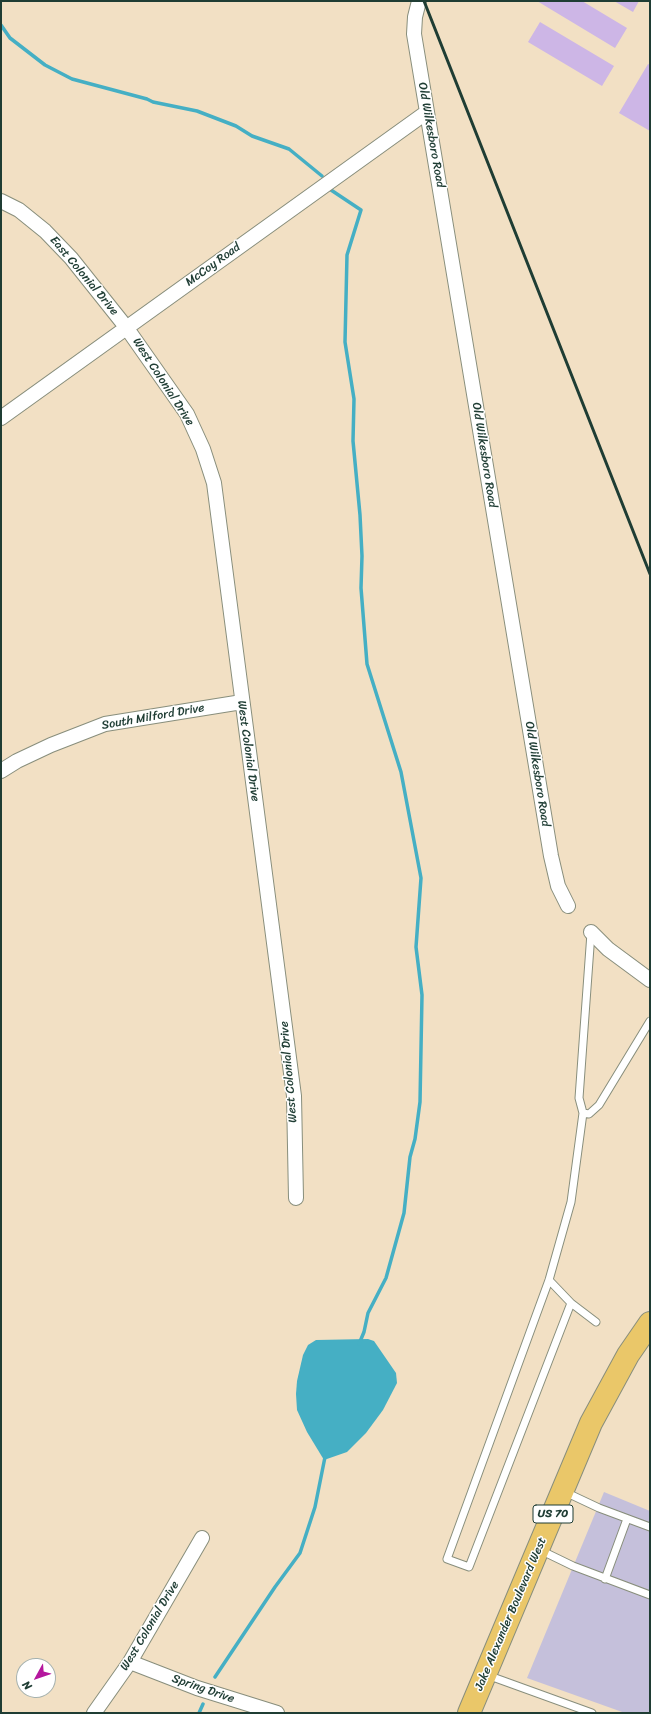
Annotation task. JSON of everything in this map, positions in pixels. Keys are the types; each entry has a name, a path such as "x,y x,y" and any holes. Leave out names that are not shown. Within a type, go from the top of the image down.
{"highway":[{"name":"Jake Alexander Boulevard West","path":"469,1713 591,1423 628,1355 650,1322"}],"street":[{"name":"Old Wilkesboro Road","path":"419,1 414,17 414,34 551,856 558,886 568,906"},
{"name":"McCoy Road","path":"1,418 427,112"},
{"name":"East Colonial Drive","path":"1,200 19,210 45,231 71,258 126,327"},
{"name":"West Colonial Drive","path":"126,327 187,414 203,449 214,483 294,1096 296,1198"},
{"name":"South Milford Drive","path":"1,771 17,761 51,745 105,724 242,702"},
{"path":"591,932 608,949 650,980"},
{"name":"West Colonial Drive","path":"94,1713 130,1662 202,1538"},
{"name":"Spring Drive","path":"130,1662 197,1688 277,1713"}],"lane":[{"path":"572,1303 469,1568 447,1559 549,1280 571,1202 583,1113 579,1098 591,932"},
{"path":"583,1113 589,1114 599,1105 650,1021"},
{"path":"549,1280 572,1303 596,1322"},
{"path":"563,1490 599,1508 650,1527"},
{"path":"605,1579 627,1519"},
{"path":"538,1549 573,1566 650,1595"},
{"path":"485,1674 592,1713"}],"shaded area":[{"path":"604,1492 650,1511 650,1713 625,1713 527,1678"}],"water":[{"path":"368,1339 374,1341 396,1373 397,1383 383,1410 366,1433 347,1452 324,1460 307,1432 297,1410 297,1381 303,1355 308,1345 316,1340"}],"building":[{"path":"537,1 582,1 627,28 615,48"},
{"path":"614,1 639,1 633,12"},
{"path":"540,22 614,66 602,86 528,42"},
{"path":"648,64 650,65 650,131 619,113"}],"waterway":[{"path":"1,25 10,38 45,65 72,79 147,99 153,102 197,111 236,126 252,136 289,149 322,176"},
{"path":"331,190 361,210 347,255 345,342 354,399 353,441 360,515 362,556 361,588 367,664 401,772 421,878 416,947 422,995 420,1102 415,1139 410,1157 404,1213 386,1278 368,1313 364,1332 359,1344"},
{"path":"215,1677 275,1587 300,1553 315,1507 325,1457"},
{"path":"199,1713 203,1704"}],"railway":[{"path":"424,1 650,574"}]}
